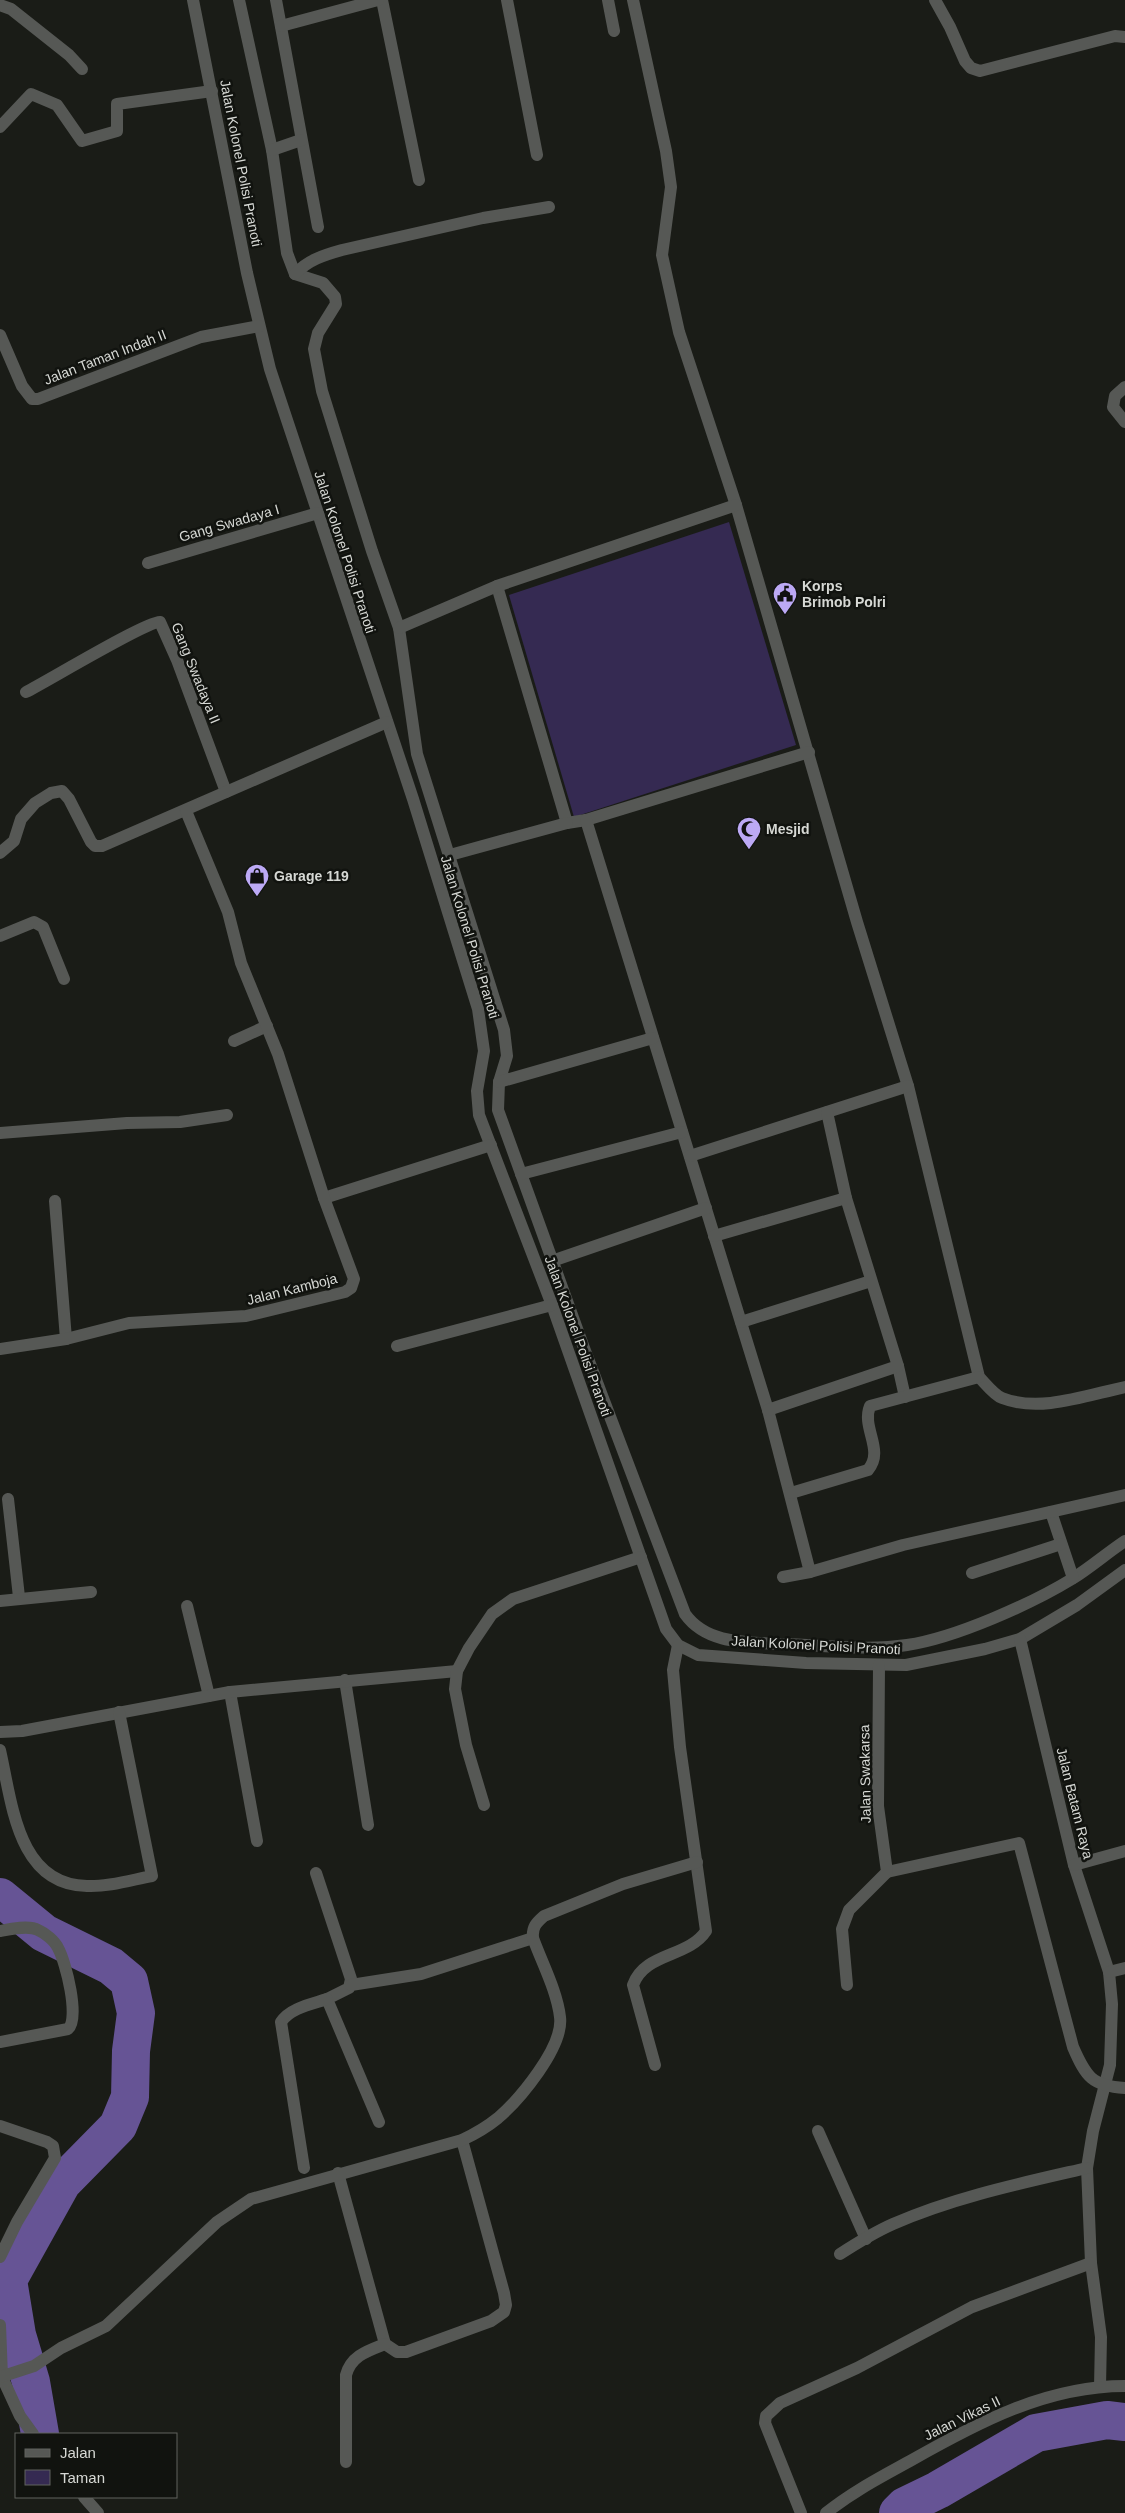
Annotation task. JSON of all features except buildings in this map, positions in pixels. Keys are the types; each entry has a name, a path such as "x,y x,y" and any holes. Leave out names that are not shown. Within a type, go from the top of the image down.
{"street":[{"name":"Jalan Kolonel Polisi Pranoti","path":"193,0 246,273 281,407 318,513 478,1009 484,1050 477,1101 479,1115 552,1305 666,1629 678,1645 698,1655 806,1663 906,1665 1020,1639 1069,1610 1125,1570"},
{"path":"239,0 272,150 286,253 295,274 323,283 335,297 336,304 315,341 314,349 322,391 372,551 399,628 417,754 504,1030 507,1056 499,1082 498,1110 523,1173 552,1261 632,1470 676,1596 685,1614 699,1630 718,1638 745,1642 850,1647 906,1646 925,1642 1009,1611 1073,1578 1125,1541"},
{"path":"276,0 318,227"},
{"path":"281,26 378,0"},
{"path":"382,0 419,180"},
{"path":"507,0 537,155"},
{"path":"608,0 614,31"},
{"path":"634,0 666,151 671,187 662,255 679,332 736,505 857,922 908,1086 979,1377 1000,1398 1028,1403 1054,1402 1125,1387"},
{"path":"935,0 948,22 965,61 971,68 980,71 1115,36 1125,37"},
{"path":"0,5 11,9 69,55 82,69"},
{"path":"0,127 31,94 57,106 82,141 117,131 117,104 212,91"},
{"path":"272,150 301,140"},
{"path":"295,274 303,266 319,257 342,250 483,218 549,207"},
{"name":"Jalan Taman Indah II","path":"0,335 22,386 32,399 38,399 201,337 259,326"},
{"path":"1125,387 1115,396 1113,406 1125,422"},
{"path":"399,628 496,586 736,505"},
{"name":"Gang Swadaya I","path":"148,563 318,513"},
{"path":"496,586 567,823"},
{"name":"Gang Swadaya II","path":"26,692 118,641 160,622 177,660 226,792"},
{"path":"0,853 14,841 21,819 35,802 51,793 62,792 69,799 91,842 95,846 102,846 186,811 386,722"},
{"path":"450,855 567,823 586,820 809,752"},
{"path":"186,811 228,912 241,963 267,1026 324,1198 491,1145"},
{"path":"586,820 768,1410 810,1572"},
{"path":"0,936 34,922 39,923 43,927 64,979"},
{"path":"234,1041 267,1026"},
{"path":"499,1082 653,1038"},
{"path":"690,1156 908,1086"},
{"path":"827,1112 846,1198 898,1366 905,1397"},
{"path":"0,1133 127,1123 180,1122 227,1115"},
{"path":"523,1173 682,1132"},
{"name":"Jalan Kamboja","path":"0,1348 66,1338 129,1323 246,1316 345,1292 351,1288 354,1279 324,1198"},
{"path":"714,1236 846,1198"},
{"path":"55,1201 66,1338"},
{"path":"552,1261 706,1208"},
{"path":"740,1322 871,1281"},
{"path":"397,1346 552,1305"},
{"path":"768,1410 898,1366"},
{"path":"791,1493 868,1470 874,1463 876,1454 868,1415 870,1406 979,1377"},
{"path":"782,1577 810,1572 903,1545 1125,1495"},
{"path":"8,1499 19,1597"},
{"path":"1051,1512 1073,1578"},
{"path":"972,1573 1061,1544"},
{"path":"484,1805 472,1770 455,1689 457,1670 484,1626 500,1607 524,1595 641,1557"},
{"path":"0,1601 19,1597 92,1592"},
{"path":"187,1606 209,1696"},
{"name":"Jalan Batam Raya","path":"1020,1639 1074,1865 1109,1972 1112,2010 1110,2065 1093,2131 1087,2168 1091,2264 1101,2337 1100,2387"},
{"path":"655,2065 633,1985 636,1976 652,1962 699,1942 706,1931 680,1747 673,1670 678,1645"},
{"name":"Jalan Swakarsa","path":"879,1665 878,1806 888,1872"},
{"path":"0,1732 22,1731 230,1692 457,1670"},
{"path":"344,1680 368,1825"},
{"path":"230,1692 257,1841"},
{"path":"0,1750 20,1836 27,1852 40,1868 54,1878 87,1886 152,1876 119,1712"},
{"path":"847,1985 842,1929 849,1910 888,1872 1019,1843 1073,2047 1085,2072 1105,2087 1125,2088"},
{"path":"1074,1865 1125,1851"},
{"path":"4,2377 34,2366 62,2348 106,2326 217,2222 251,2200 462,2140 500,2117 538,2073 558,2039 561,2018 558,2005 533,1938 532,1929 544,1916 624,1884 697,1862"},
{"path":"316,1873 348,1968 351,1985"},
{"path":"0,2042 68,2029 72,2026 74,2016 66,1968 54,1942 37,1929 5,1930"},
{"path":"304,2168 281,2022 284,2016 294,2010 345,1991 351,1985 421,1974 533,1938"},
{"path":"1109,1972 1125,1968"},
{"path":"327,1999 379,2122"},
{"path":"0,2126 47,2142 55,2152 55,2158 21,2215 0,2257"},
{"path":"818,2131 866,2239"},
{"path":"338,2174 385,2344 397,2352 406,2352 491,2321 504,2312 506,2305 462,2140"},
{"path":"840,2254 893,2224 943,2206 989,2191 1087,2168"},
{"path":"801,2513 766,2424 766,2416 780,2403 857,2368 972,2307 1091,2264"},
{"path":"0,2325 4,2377 20,2416 32,2433"},
{"path":"346,2462 346,2375 348,2367 357,2356 385,2344"},
{"name":"Jalan Vikas II","path":"826,2513 844,2498 980,2423 1004,2412 1059,2394 1100,2387 1125,2386"},
{"path":"85,2498 98,2513"}],"green space":[{"path":"729,522 796,745 574,817 509,595"}],"waterway":[{"path":"0,1897 44,1933 111,1966 129,1981 136,2013 131,2051 130,2097 118,2126 62,2183 8,2280 17,2335 31,2382 40,2433"},
{"path":"898,2513 905,2506 938,2490 1036,2433 1107,2420 1125,2422"}],"place":[{"name":"Korps Brimob Polri","path":"785,615"},
{"name":"Mesjid","path":"749,850"},
{"name":"Garage 119","path":"257,897"}]}
